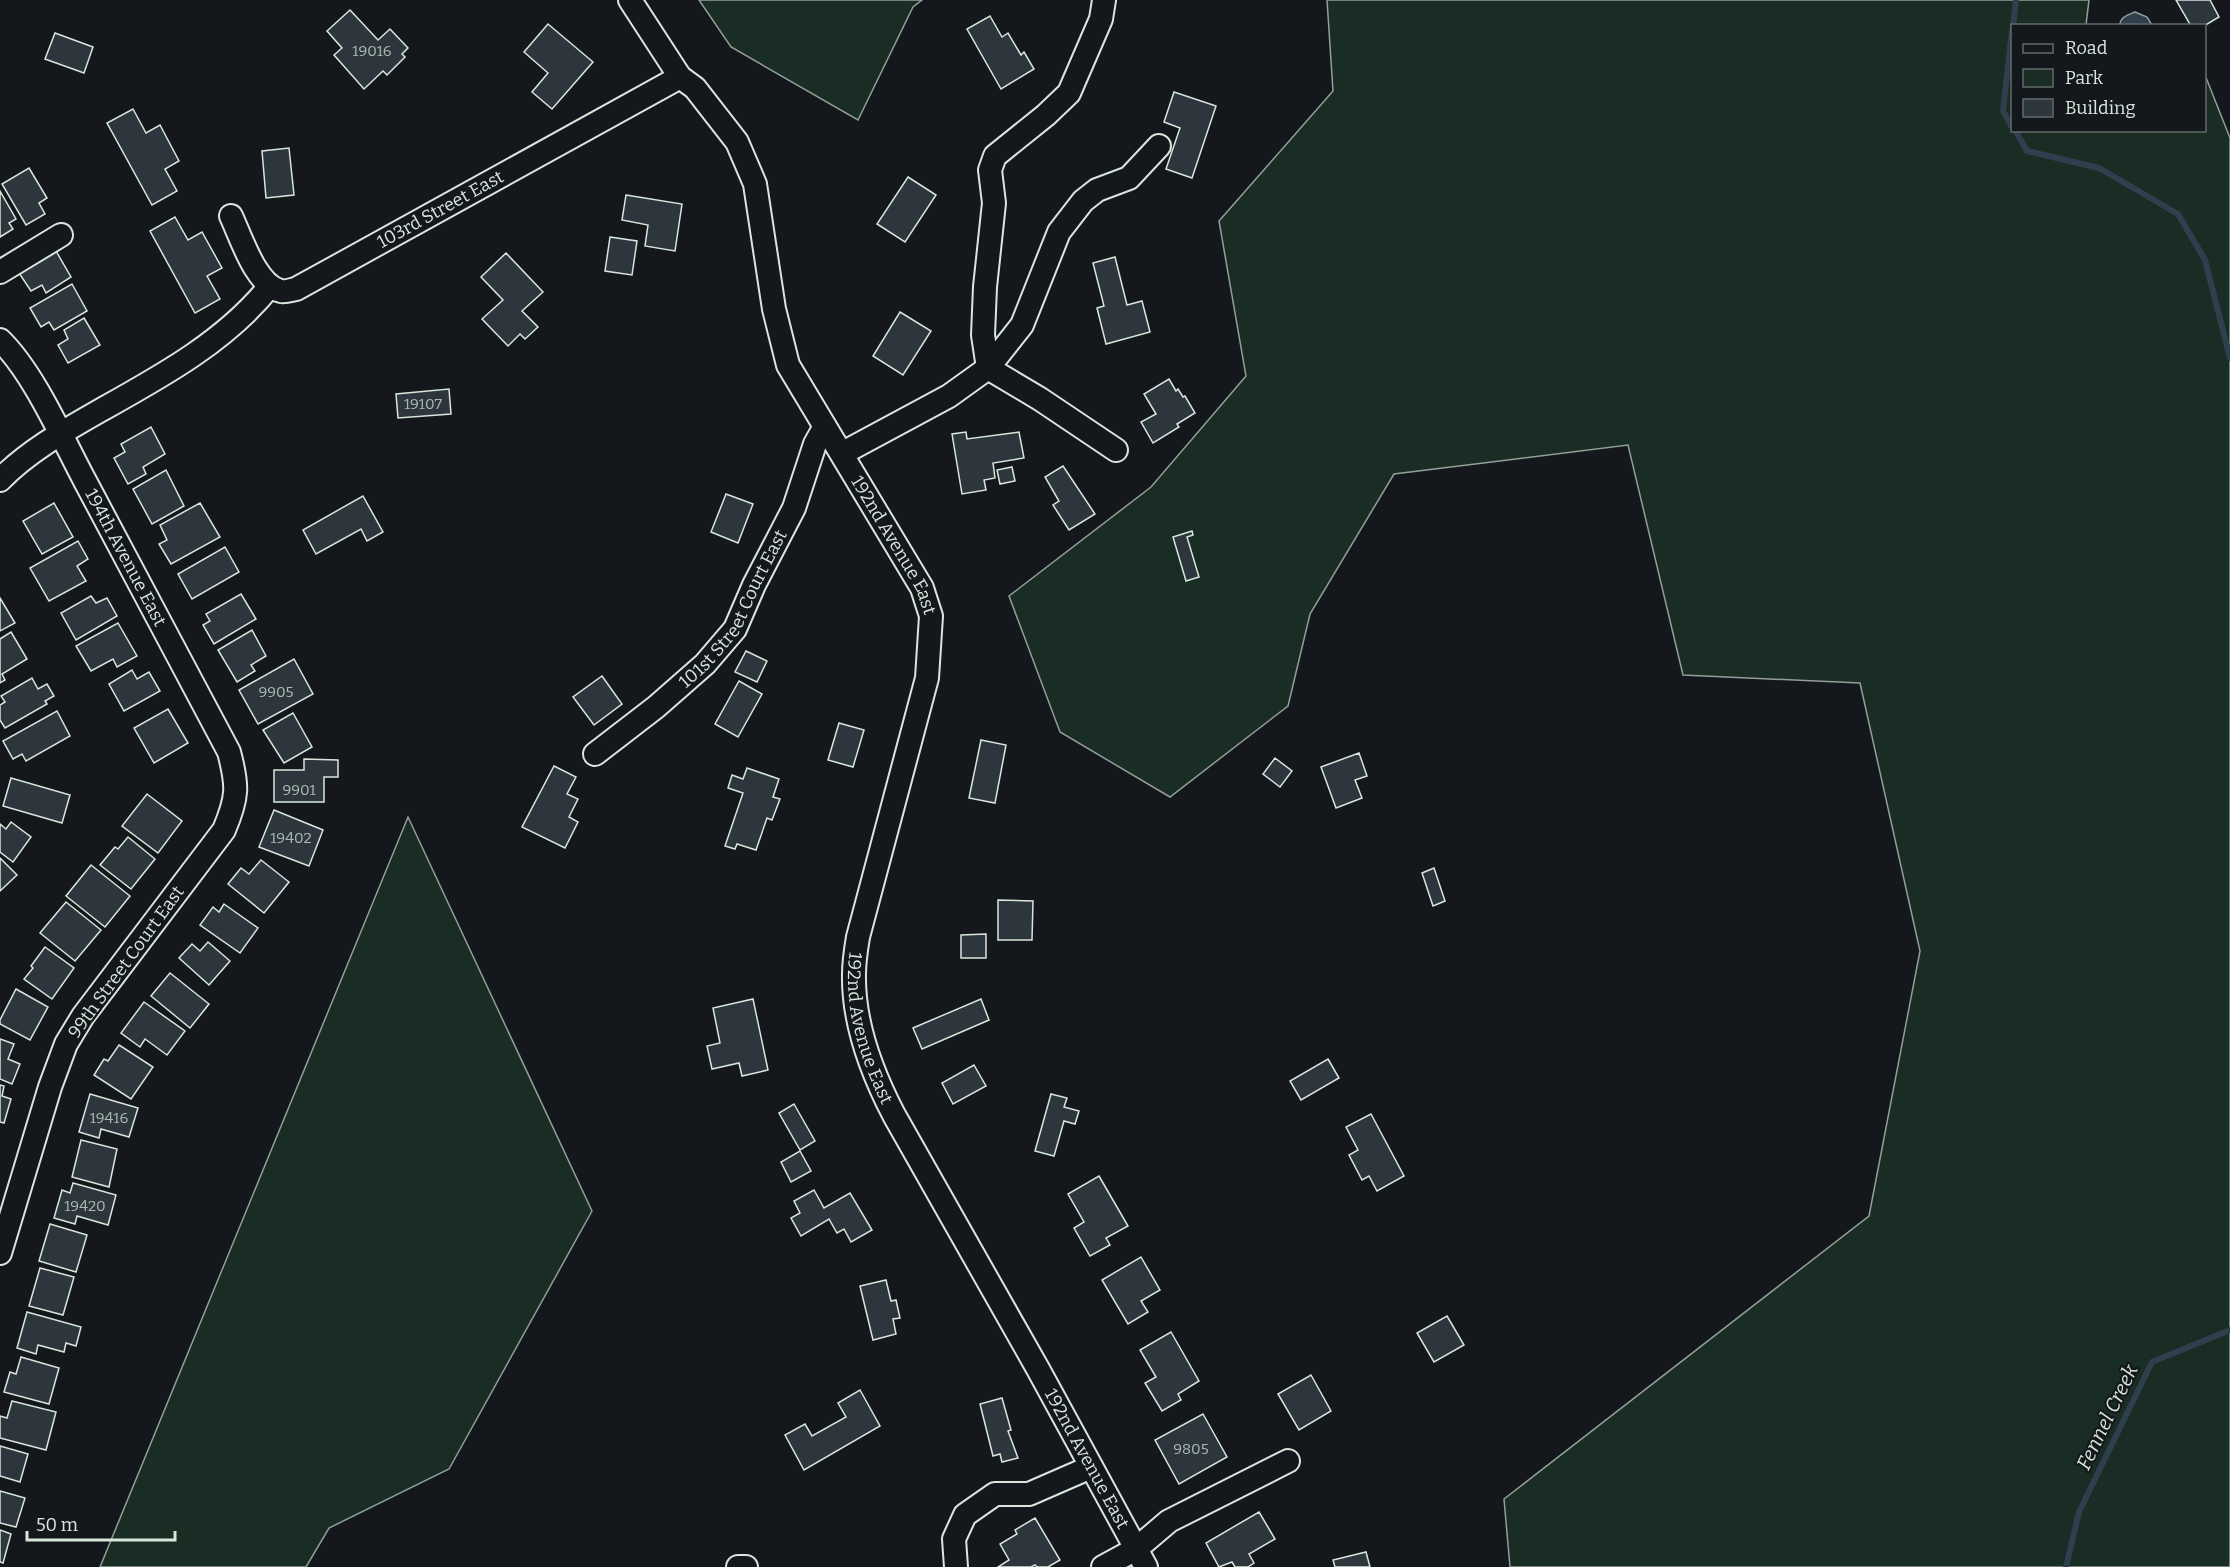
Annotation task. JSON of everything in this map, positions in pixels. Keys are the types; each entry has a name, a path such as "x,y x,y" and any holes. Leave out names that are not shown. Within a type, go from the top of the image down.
{"street":[{"path":"630,0 680,77 695,88 737,142 750,169 755,184 781,341 788,365 824,428"},
{"path":"988,368 983,335 985,287 994,203 990,170 995,156 1046,115 1069,93 1101,19 1104,0"},
{"name":"103rd Street East","path":"270,286 282,291 296,289 310,283 340,264 680,77"},
{"path":"843,453 949,396 988,368 1022,326 1059,232 1083,201 1097,190 1129,178 1159,146"},
{"path":"0,480 10,470 60,434 158,378 225,332 260,298 270,286 259,276 231,216"},
{"path":"0,272 61,235"},
{"name":"194th Avenue East","path":"0,340 26,371 60,434 229,752 236,783"},
{"path":"988,368 1040,399 1116,450"},
{"name":"192nd Avenue East","path":"824,428 843,453 921,588 931,616 927,678 858,937 854,972 855,1005 866,1048 877,1082 894,1115 1141,1558"},
{"name":"101st Street Court East","path":"595,754 656,707 705,664 735,629 754,585 794,508 815,444 824,428"},
{"name":"99th Street Court East","path":"0,1253 50,1086 66,1044 83,1016 224,830 236,799 236,783"},
{"path":"1103,1567 1141,1558 1169,1521 1288,1461"},
{"path":"956,1567 954,1539 965,1515 995,1494 1029,1494 1091,1467"},
{"path":"738,1567 746,1567"}],"green space":[{"path":"699,0 922,0 913,7 858,120 731,47"},
{"path":"1327,0 2089,0 2086,24 2011,24 2011,132 2206,132 2206,78 2230,138 2230,1567 1510,1567 1504,1499 1869,1216 1920,951 1860,683 1683,675 1628,445 1394,474 1310,614 1288,706 1170,797 1060,732 1009,596 1151,487 1246,376 1219,221 1333,91"},
{"path":"408,817 592,1211 449,1469 329,1528 306,1567 100,1567"}],"water":[{"path":"2135,12 2147,17 2151,24 2120,24 2127,15"}],"building":[{"path":"2176,0 2210,0 2219,17 2206,25 2190,24"},
{"path":"350,10 378,40 390,29 408,48 402,54 405,57 387,75 383,71 364,89 334,55 342,48 327,31"},
{"path":"990,16 1002,37 1008,33 1021,55 1024,52 1034,69 1001,89 967,29"},
{"path":"548,24 593,62 552,109 532,92 548,73 524,52"},
{"path":"55,33 93,47 84,73 45,59"},
{"path":"1174,92 1216,106 1192,178 1166,169 1180,128 1164,122"},
{"path":"133,109 146,133 160,125 179,161 165,169 177,191 152,205 107,123"},
{"path":"289,148 294,195 266,198 262,151"},
{"path":"29,168 47,198 39,203 45,214 26,225 2,184"},
{"path":"908,177 936,195 905,242 877,224"},
{"path":"0,191 16,219 9,223 13,229 0,237"},
{"path":"626,195 682,204 675,251 645,246 648,225 622,220"},
{"path":"175,217 188,240 202,232 222,268 207,276 220,299 195,313 150,231"},
{"path":"610,237 637,241 632,275 605,271"},
{"path":"56,251 71,277 46,293 42,285 31,291 19,273"},
{"path":"506,253 543,292 522,311 538,327 525,339 520,334 508,346 482,319 503,300 481,277"},
{"path":"1115,257 1127,305 1142,301 1150,332 1106,344 1097,308 1104,306 1093,263"},
{"path":"72,284 87,311 54,330 49,322 41,327 30,308"},
{"path":"900,312 931,331 903,375 873,356"},
{"path":"84,318 100,345 68,363 58,345 68,339 64,330"},
{"path":"1169,379 1176,391 1178,389 1183,397 1185,396 1195,413 1177,424 1179,427 1153,443 1141,422 1156,414 1144,394"},
{"path":"449,389 451,414 398,418 396,394"},
{"path":"151,427 165,454 143,467 146,474 128,484 114,458 125,452 121,444"},
{"path":"966,432 967,439 1019,432 1024,458 993,463 995,478 984,480 986,490 962,494 952,434"},
{"path":"1063,466 1095,514 1069,530 1053,505 1059,501 1045,477"},
{"path":"1012,467 1015,481 1000,484 997,470"},
{"path":"166,470 184,506 152,524 133,489"},
{"path":"726,494 753,504 738,543 711,532"},
{"path":"363,496 383,532 367,541 361,529 316,554 303,530"},
{"path":"54,503 73,537 42,554 23,521"},
{"path":"200,503 220,537 171,564 159,544 167,540 160,525"},
{"path":"1192,531 1193,535 1187,537 1199,577 1186,581 1173,537"},
{"path":"78,541 88,559 77,566 86,581 49,601 30,568"},
{"path":"225,547 239,572 192,599 178,574"},
{"path":"241,594 256,619 214,644 203,625 210,621 206,614"},
{"path":"91,596 96,603 107,598 117,616 76,640 61,613"},
{"path":"0,598 15,623 0,631"},
{"path":"118,623 137,656 117,667 113,659 91,671 76,646"},
{"path":"252,630 266,656 251,665 255,671 237,682 218,650"},
{"path":"11,632 27,659 2,674 5,680 0,683 0,639"},
{"path":"746,651 767,661 757,682 735,672"},
{"path":"294,659 313,694 258,724 239,690"},
{"path":"132,670 137,679 149,672 160,691 124,711 109,684"},
{"path":"602,676 622,704 594,725 573,697"},
{"path":"32,678 38,689 47,684 54,696 45,701 47,704 5,728 0,720 0,705 5,702 1,696"},
{"path":"739,681 762,694 738,737 715,724"},
{"path":"168,709 188,743 154,763 134,728"},
{"path":"57,711 70,736 26,761 22,754 13,759 3,741"},
{"path":"293,713 312,747 284,763 263,730"},
{"path":"839,723 864,730 853,767 828,760"},
{"path":"981,740 1006,745 995,803 969,798"},
{"path":"1359,753 1367,776 1355,780 1362,798 1336,808 1321,767"},
{"path":"1275,758 1292,771 1280,787 1263,774"},
{"path":"304,759 338,760 338,777 324,777 324,802 274,802 274,770 304,770"},
{"path":"554,766 576,777 567,794 578,799 569,817 578,822 565,848 522,827"},
{"path":"747,768 779,779 773,797 780,799 772,820 767,818 756,850 737,844 735,849 725,846 743,793 728,788 732,775 743,779"},
{"path":"11,778 70,795 62,823 3,806"},
{"path":"147,794 182,821 158,853 122,826"},
{"path":"274,810 323,830 309,866 259,847"},
{"path":"11,822 31,837 13,862 0,852 0,824 6,829"},
{"path":"128,837 155,859 131,889 100,865 115,847 118,849"},
{"path":"0,858 17,875 0,891"},
{"path":"261,860 289,882 264,913 228,884 241,868 249,874"},
{"path":"91,865 130,896 105,927 66,896"},
{"path":"1434,868 1445,901 1433,906 1422,873"},
{"path":"998,900 1033,901 1032,940 998,940"},
{"path":"66,902 101,930 75,961 40,933"},
{"path":"224,904 258,928 240,953 200,925 213,907 219,912"},
{"path":"986,934 986,958 961,958 961,935"},
{"path":"208,942 230,961 209,985 179,958 192,944 200,951"},
{"path":"45,947 74,968 52,999 24,979"},
{"path":"170,973 209,1004 190,1028 151,996"},
{"path":"16,989 48,1007 30,1040 0,1024"},
{"path":"753,999 768,1070 742,1076 739,1063 712,1069 707,1046 720,1043 713,1008"},
{"path":"981,999 989,1020 922,1049 913,1028"},
{"path":"144,1002 185,1031 167,1055 145,1039 140,1047 121,1033"},
{"path":"0,1039 14,1044 8,1059 20,1064 12,1084 0,1079"},
{"path":"119,1045 153,1067 131,1099 94,1075 104,1059 108,1061"},
{"path":"1328,1059 1339,1078 1301,1100 1290,1081"},
{"path":"974,1065 986,1086 953,1104 942,1083"},
{"path":"0,1085 4,1086 2,1096 11,1099 4,1123 0,1122"},
{"path":"90,1094 138,1108 129,1137 101,1129 99,1138 79,1132"},
{"path":"1051,1094 1067,1098 1064,1107 1079,1111 1075,1124 1064,1121 1054,1156 1035,1151"},
{"path":"794,1104 815,1141 800,1150 779,1113"},
{"path":"1371,1114 1404,1176 1377,1191 1369,1176 1362,1180 1349,1155 1358,1150 1346,1127"},
{"path":"81,1140 117,1149 109,1187 72,1177"},
{"path":"800,1151 811,1171 791,1182 781,1162"},
{"path":"1099,1176 1128,1226 1106,1238 1110,1245 1090,1256 1074,1228 1084,1222 1068,1194"},
{"path":"73,1183 116,1195 108,1225 77,1216 75,1224 54,1218 62,1190 70,1193"},
{"path":"814,1190 824,1208 850,1193 872,1230 851,1242 844,1229 837,1233 829,1219 801,1236 791,1218 800,1213 794,1201"},
{"path":"50,1224 87,1235 76,1272 39,1261"},
{"path":"1141,1257 1160,1290 1141,1301 1148,1312 1128,1324 1102,1280"},
{"path":"40,1268 74,1277 63,1315 29,1306"},
{"path":"886,1280 891,1301 896,1300 900,1318 893,1319 896,1334 873,1340 860,1286"},
{"path":"27,1312 81,1327 76,1346 66,1343 64,1352 38,1345 36,1354 17,1348"},
{"path":"1447,1316 1464,1345 1434,1362 1417,1333"},
{"path":"1171,1332 1199,1381 1178,1394 1181,1400 1162,1411 1145,1383 1156,1377 1140,1350"},
{"path":"21,1357 59,1368 49,1404 4,1392 10,1372 16,1374"},
{"path":"1311,1375 1331,1411 1299,1430 1278,1394"},
{"path":"860,1390 880,1426 804,1470 785,1435 805,1424 812,1436 846,1417 838,1403"},
{"path":"1002,1398 1011,1430 1008,1431 1018,1458 1002,1462 1000,1454 993,1456 980,1404"},
{"path":"12,1401 56,1412 46,1450 0,1438 0,1416 7,1418"},
{"path":"1203,1414 1227,1457 1179,1484 1155,1440"},
{"path":"0,1446 28,1454 20,1482 0,1476"},
{"path":"0,1491 25,1498 16,1527 0,1523"},
{"path":"1259,1512 1275,1539 1249,1554 1254,1563 1248,1567 1235,1567 1232,1562 1219,1567 1206,1543"},
{"path":"1035,1518 1060,1560 1048,1567 1035,1565 998,1567 1009,1560 1000,1544 1017,1534 1015,1530"},
{"path":"0,1530 11,1534 3,1563 0,1562"},
{"path":"1366,1552 1370,1567 1335,1567 1333,1560"}],"waterway":[{"name":"Fennel Creek","path":"2013,24 2016,0"},
{"name":"Fennel Creek","path":"2011,39 2003,111 2011,125"},
{"name":"Fennel Creek","path":"2016,132 2027,151 2099,168 2178,214 2205,260 2230,358"},
{"name":"Fennel Creek","path":"2066,1567 2079,1512 2152,1362 2230,1330"}]}
